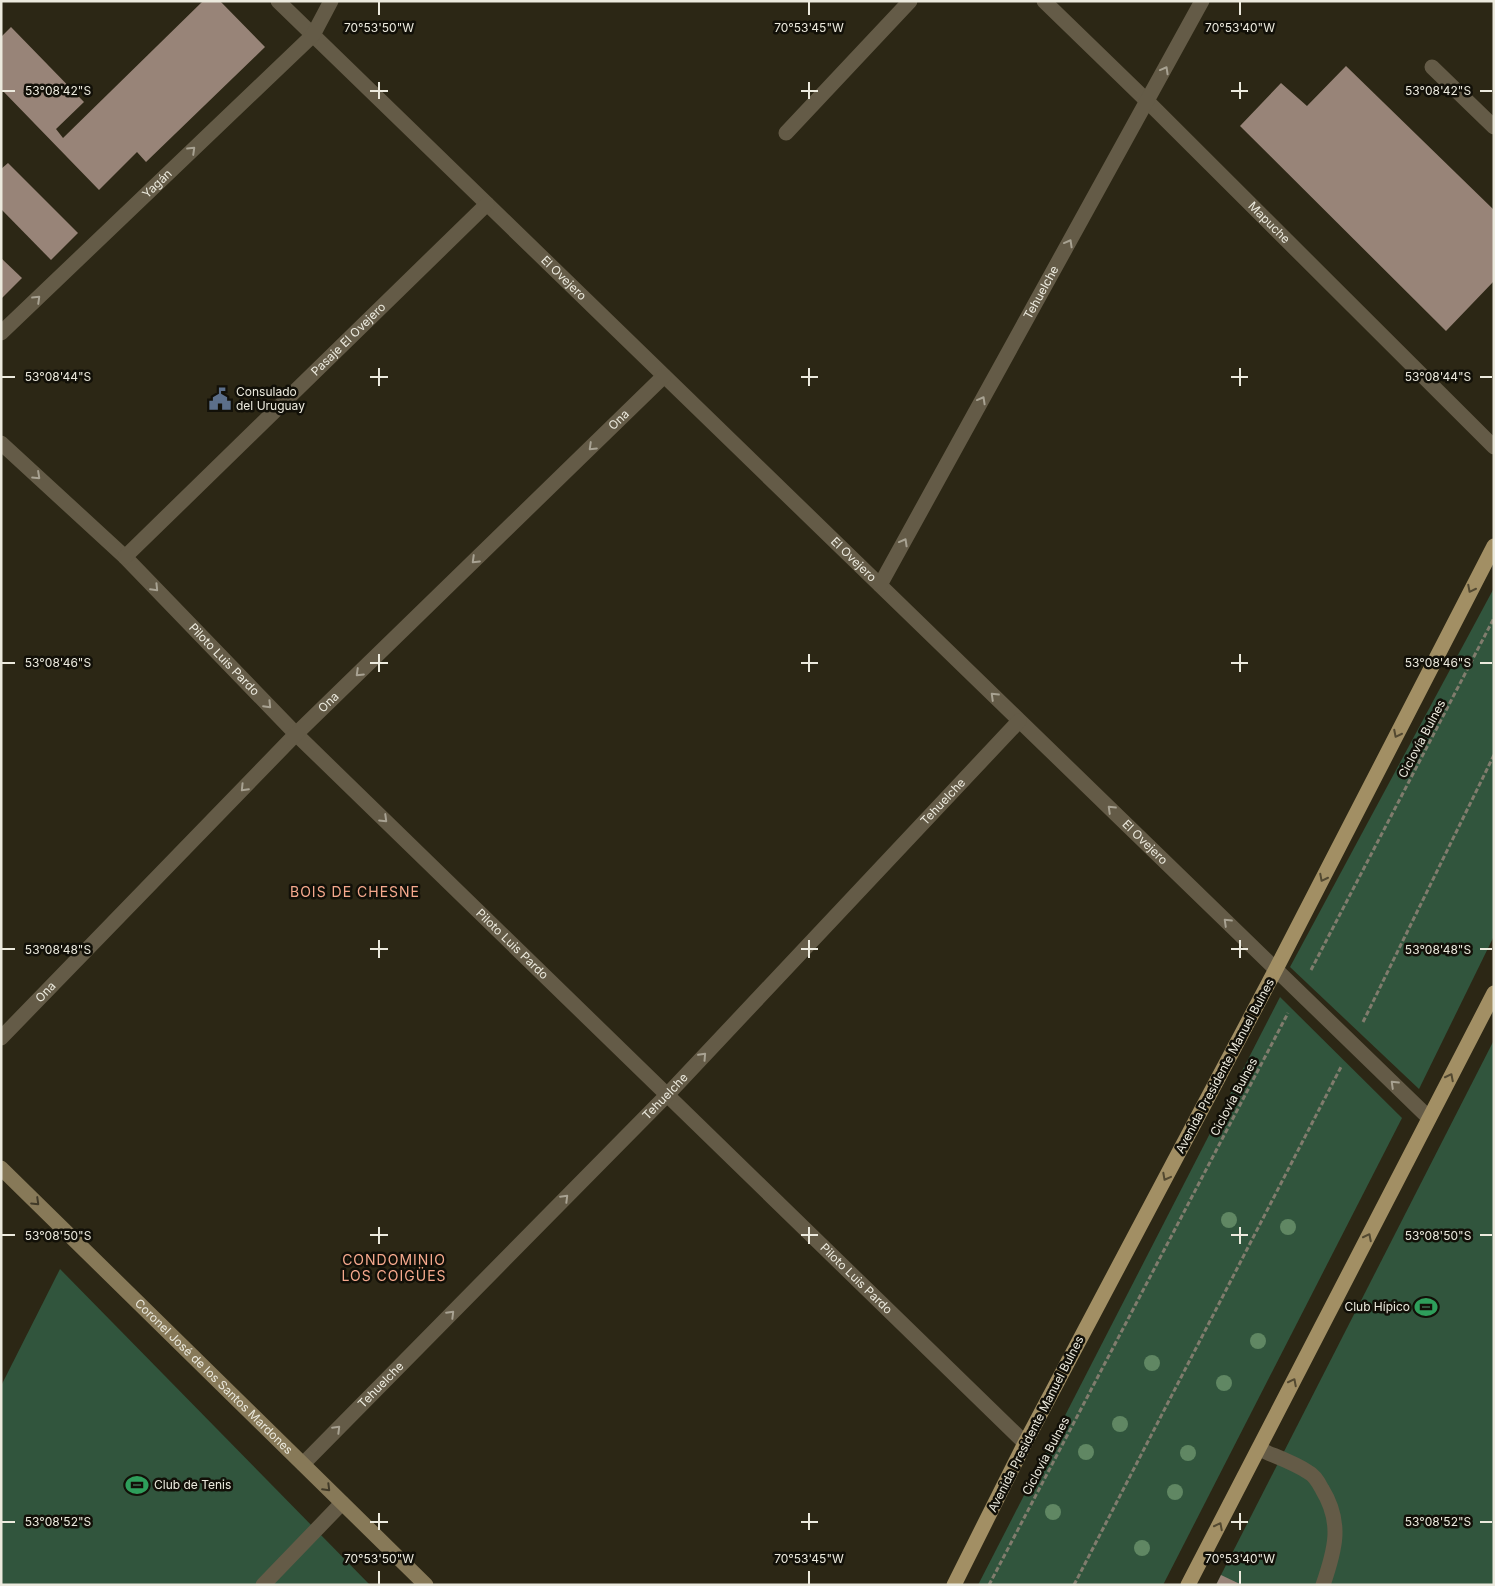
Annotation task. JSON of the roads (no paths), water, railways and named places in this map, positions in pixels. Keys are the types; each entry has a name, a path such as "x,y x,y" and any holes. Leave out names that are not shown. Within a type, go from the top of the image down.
{"main road":[{"name":"Avenida Presidente Manuel Bulnes","path":"954,1585 1025,1443 1276,970 1494,546"},
{"path":"1188,1585 1494,993"}],"street":[{"name":"El Ovejero","path":"278,1 1429,1118"},
{"name":"Yagán","path":"1,333 313,35 331,1"},
{"path":"786,133 910,1"},
{"name":"Mapuche","path":"1044,1 1494,447"},
{"name":"Tehuelche","path":"880,585 1202,1"},
{"path":"1432,67 1494,128"},
{"name":"Pasaje El Ovejero","path":"125,557 487,204"},
{"name":"Ona","path":"1,1038 296,734 664,376"},
{"name":"Piloto Luis Pardo","path":"1,443 125,557 296,734 1025,1443"},
{"name":"Tehuelche","path":"303,1464 668,1094 1020,721"},
{"name":"Coronel José de los Santos Mardones","path":"1,1168 426,1585"},
{"path":"1258,1449 1309,1472 1327,1496 1336,1530 1334,1549 1323,1585"},
{"path":"264,1585 342,1503"}],"place":[{"name":"Consulado del Uruguay","path":"220,399"},
{"name":"Club Hípico","path":"1426,1307"},
{"name":"Club de Tenis","path":"137,1485"}],"district":[{"name":"BOIS DE CHESNE","path":"355,892"},
{"name":"CONDOMINIO LOS COIGÜES","path":"394,1268"}]}
